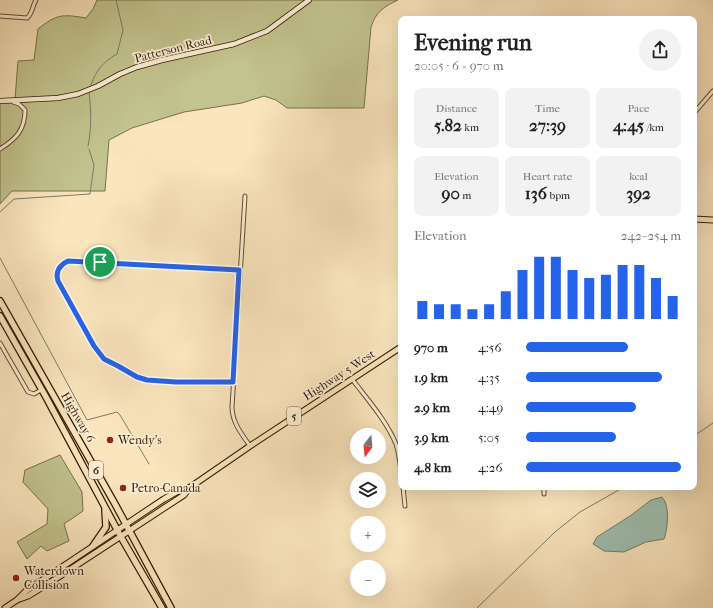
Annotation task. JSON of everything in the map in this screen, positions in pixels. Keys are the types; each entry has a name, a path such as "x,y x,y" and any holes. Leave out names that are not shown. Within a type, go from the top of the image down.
{"highway":[{"name":"Highway 6","path":"0,301 130,531 171,608"},
{"name":"Highway 6","path":"0,316 46,397 117,530 162,608"},
{"path":"93,546 106,527 104,506"}],"main road":[{"path":"697,219 713,220"},
{"name":"Highway 5 West","path":"126,524 180,490 189,488 398,349"},
{"name":"Highway 5 West","path":"130,531 184,496 189,488"},
{"name":"5","path":"5,608 17,600 26,591 126,524"},
{"name":"5","path":"17,600 28,596 130,531"}],"street":[{"path":"0,16 27,18 31,13 36,0"},
{"name":"Patterson Road","path":"0,101 58,98 78,94 137,67 234,44 267,31 309,0"},
{"path":"697,109 713,91"},
{"path":"0,149 12,141 25,122 25,110 19,104 11,101"},
{"path":"245,196 239,270 232,415 236,425 250,446"},
{"path":"233,382 171,382 147,380 137,377 104,359 94,346 57,277 61,265 68,261 239,270"},
{"path":"0,344 28,392 34,394 41,390"},
{"path":"352,379 389,430 398,451"},
{"path":"46,397 52,394"},
{"path":"403,490 405,506"}],"green space":[{"path":"97,0 398,0 381,10 375,17 371,27 364,108 287,108 276,100 264,96 242,103 184,112 132,128 109,140 105,191 12,191 0,204 0,101 15,99 18,61 34,60 38,29 50,20 60,16 86,18 93,9"},
{"path":"60,455 82,492 83,511 64,524 69,541 47,551 41,546 27,559 17,542 47,524 48,509 23,482 25,470"}],"shaded area":[{"path":"662,497 665,501 668,517 664,539 646,542 624,552 604,551 593,544 597,537 630,516 651,500"}],"waterway":[{"path":"91,85 95,75 101,67 107,60 117,54 123,30 116,0"},
{"path":"88,146 91,119 89,92"},
{"path":"0,212 14,199 90,194 94,165 89,149"},
{"path":"0,258 87,420 117,412 149,464"},
{"path":"697,434 713,423"},
{"path":"477,608 555,532 580,512 619,490"}],"place":[{"name":"Wendy's","path":"110,440"},
{"name":"Petro-Canada","path":"123,488"},
{"name":"Waterdown Collision","path":"16,578"}],"route":[{"path":"68,261 100,262 239,270 233,382 160,382 147,380 137,377 104,359 94,346 57,277 61,265 68,261"}]}
